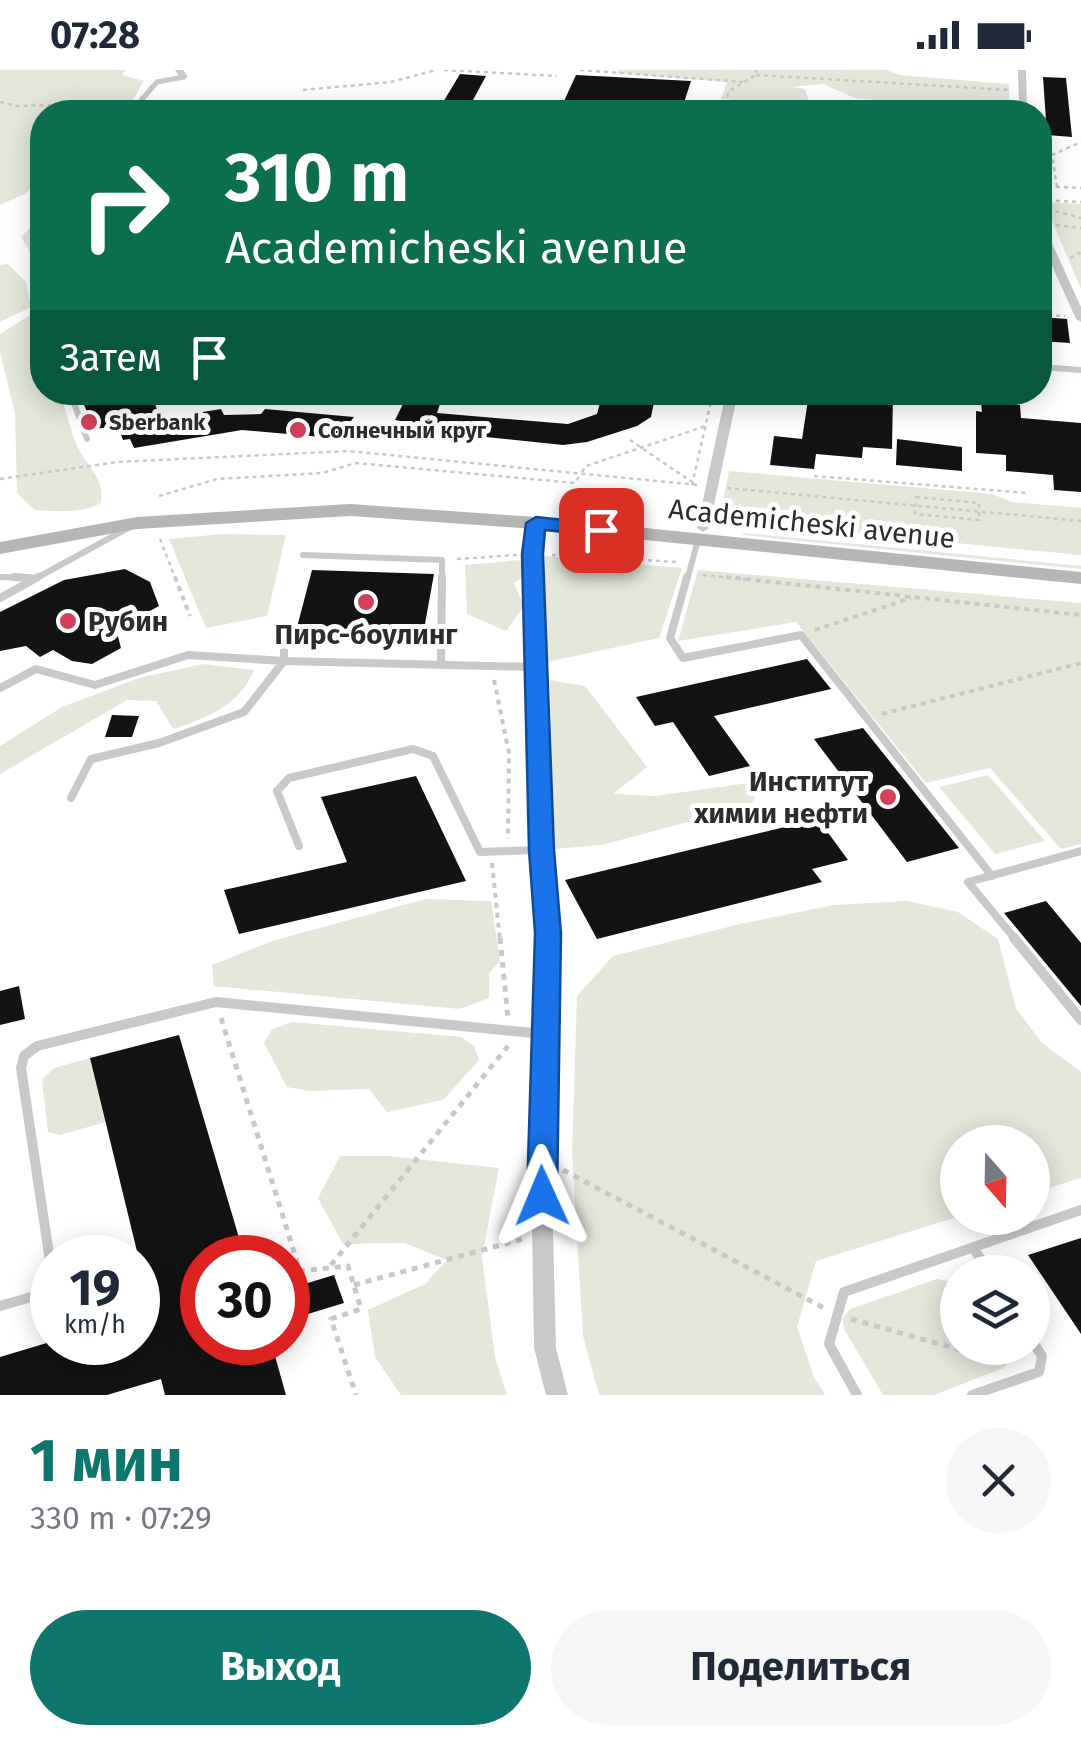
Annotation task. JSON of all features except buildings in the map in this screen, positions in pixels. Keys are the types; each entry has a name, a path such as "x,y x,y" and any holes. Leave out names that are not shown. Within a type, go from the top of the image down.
{"main road":[{"name":"Academicheski avenue","path":"0,532 276,497 437,499 1081,578"},
{"name":"Academicheski avenue","path":"0,548 135,516 350,510 1081,563"}],"street":[{"path":"1022,70 1023,100"},
{"path":"1052,255 1080,318"},
{"path":"1052,368 1081,370"},
{"path":"700,534 729,405"},
{"path":"536,523 532,554 535,666 548,933 542,1234 545,1348 556,1395"}],"lane":[{"path":"141,100 157,82 181,73"},
{"path":"75,405 87,439"},
{"path":"40,576 0,578 0,596 40,576 135,516"},
{"path":"700,534 670,638 683,658 801,634 992,876"},
{"path":"303,555 442,560 440,664"},
{"path":"71,798 91,759 159,743 244,712 284,661 284,642"},
{"path":"0,688 36,669 95,685 188,655 535,666"},
{"path":"299,846 277,791 289,778 414,749 433,756 480,852 542,850"},
{"path":"1081,852 968,882 1081,1020"},
{"path":"46,1235 21,1068 24,1056 45,1044 216,1002 544,1034"},
{"path":"857,1395 829,1344 844,1292 1081,1210"},
{"path":"974,1249 978,1255"},
{"path":"0,1306 30,1297"},
{"path":"972,1395 1039,1372 1040,1365"}],"path":[{"path":"303,90 391,82 436,70"},
{"path":"444,70 557,76"},
{"path":"580,70 744,82"},
{"path":"726,100 729,92 756,72 1010,90"},
{"path":"0,102 30,106"},
{"path":"1056,187 1052,155 1081,142"},
{"path":"1052,187 1081,190"},
{"path":"1052,201 1081,202"},
{"path":"1052,210 1081,218"},
{"path":"1054,225 1081,228"},
{"path":"1052,316 1080,318"},
{"path":"630,440 692,484 711,405"},
{"path":"159,496 217,478 322,473 356,463 576,483 586,466 706,426"},
{"path":"0,479 117,462 362,452"},
{"path":"814,476 1028,493"},
{"path":"916,497 979,503 979,520 915,514 916,497"},
{"path":"158,535 190,616"},
{"path":"442,560 532,554 680,562 700,574 1081,615"},
{"path":"801,634 912,597"},
{"path":"867,718 1081,663"},
{"path":"330,1266 510,1043 492,862 508,840 509,753 491,666"},
{"path":"216,1002 300,1271 348,1266 362,1309 332,1319 356,1395"},
{"path":"541,1158 838,1315 1039,1372"},
{"path":"354,1285 542,1234"}],"shaded area":[{"path":"0,70 126,70 122,75 144,81 133,100 30,100 30,189 0,205"},
{"path":"887,70 900,75 1009,84 1010,100 877,100 855,98 823,84 792,87 805,89 808,100 721,99 727,82 617,73"},
{"path":"1052,202 1081,204 1081,289 1052,221"},
{"path":"30,228 30,252 21,237"},
{"path":"8,264 26,282 30,307 0,322 0,265"},
{"path":"30,315 30,405 64,405 77,446 98,479 101,503 77,510 35,510 17,493 15,413 0,352 0,334"},
{"path":"729,471 992,494 1012,502 1081,508 1081,555 719,520"},
{"path":"223,534 286,535 267,616 206,628 169,539"},
{"path":"743,535 1081,566 1081,569"},
{"path":"545,556 682,568 659,638 542,663"},
{"path":"520,560 523,577 514,583 524,606 506,631 467,614 465,565"},
{"path":"698,570 1081,603 1081,844 1061,849 990,768 926,783 796,622 678,641"},
{"path":"203,664 254,670 231,701 198,720 173,729 156,701 127,700 0,774 0,746 62,707 139,678"},
{"path":"550,680 585,686 647,767 613,794 655,796 763,781 751,805 602,845 554,849"},
{"path":"988,775 1045,841 995,854 939,787"},
{"path":"425,899 491,901 500,961 489,973 489,998 460,1009 214,986 212,965 272,941"},
{"path":"907,901 958,912 998,939 1016,1008 1042,1043 1081,1072 1081,1178 1050,1188 1050,1125 940,1125 940,1222 816,1261 797,1327 814,1377 825,1395 599,1395 583,1336 572,1153 577,996 613,956 834,905"},
{"path":"292,1022 461,1037 474,1046 479,1060 443,1100 387,1112 369,1089 309,1091 287,1087 264,1043 272,1029"},
{"path":"90,1058 106,1122 60,1135 48,1132 42,1080 54,1068"},
{"path":"340,1156 388,1156 499,1168 482,1257 495,1357 507,1395 401,1395 375,1357 368,1310 425,1284 447,1260 404,1243 343,1244 318,1198"},
{"path":"940,1280 940,1365 1005,1365 1004,1368 934,1395 883,1395 844,1329 843,1318 850,1309"}],"place":[{"name":"Sberbank","path":"89,422"},
{"name":"Солнечный круг","path":"298,430"},
{"name":"Пирс-боулинг","path":"366,602"},
{"name":"Рубин","path":"68,621"},
{"name":"Институт химии нефти","path":"888,797"}],"route":[{"path":"542,1196 548,933 532,554 536,523 601,530"}]}
